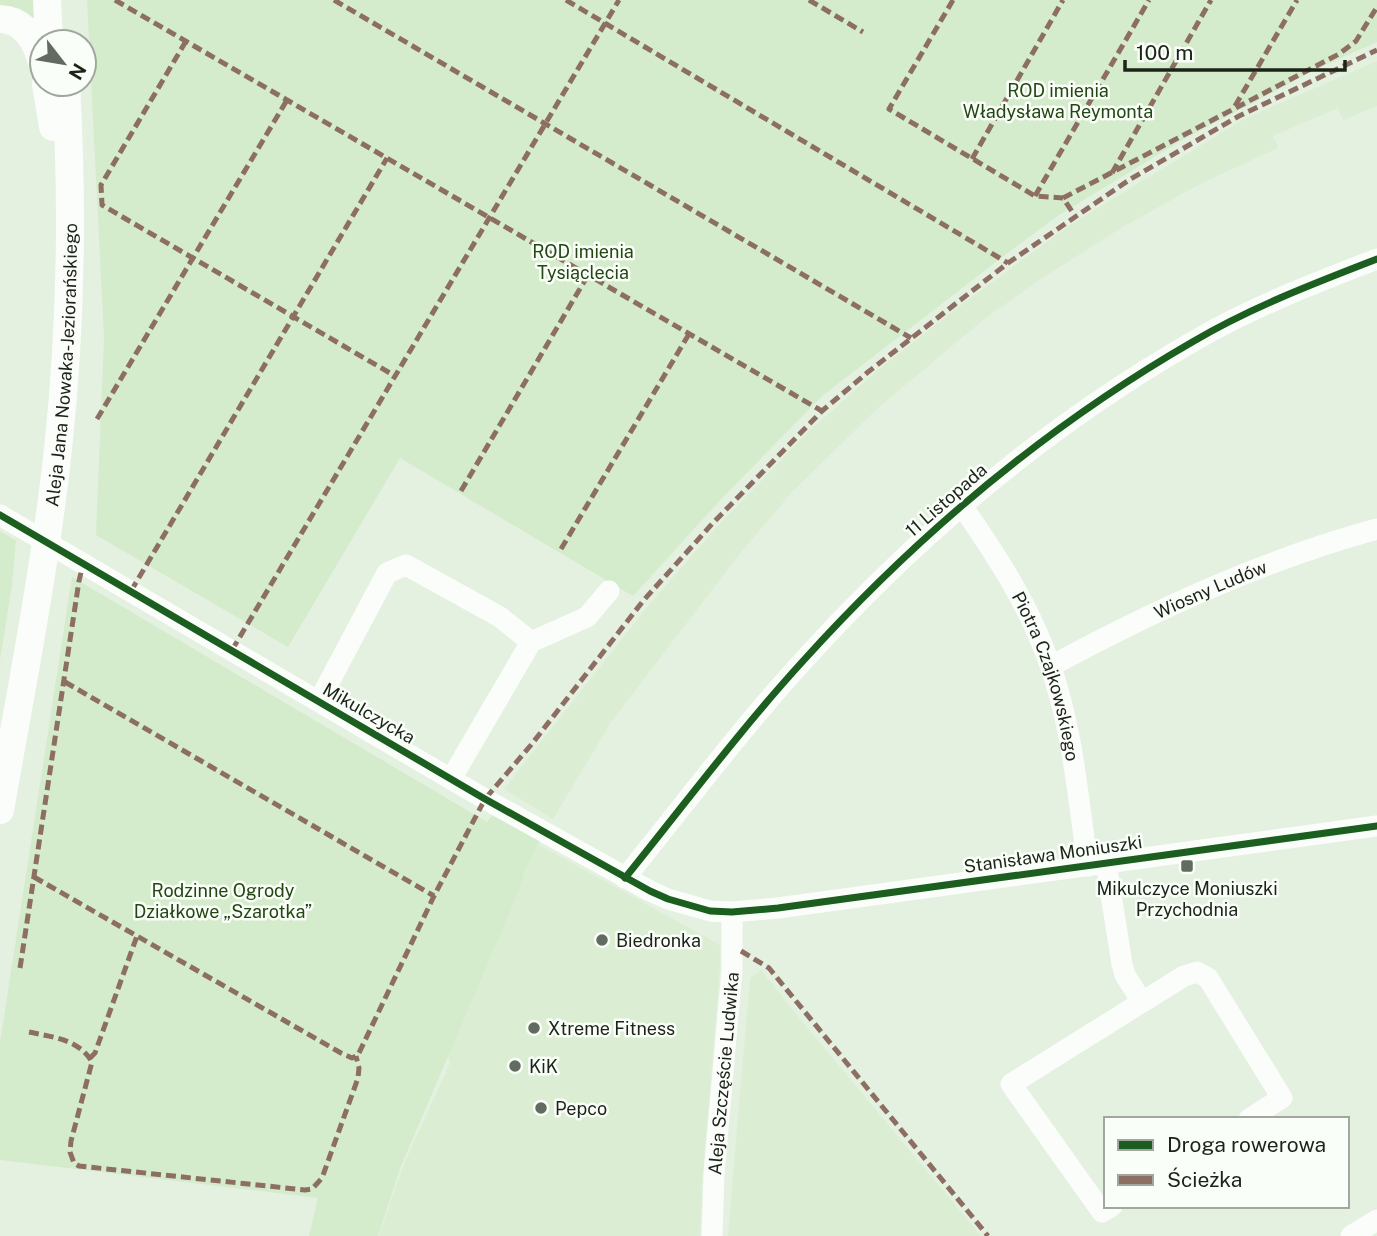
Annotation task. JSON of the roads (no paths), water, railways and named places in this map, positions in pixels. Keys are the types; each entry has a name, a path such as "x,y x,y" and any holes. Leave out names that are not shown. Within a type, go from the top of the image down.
{"main road":[{"path":"47,0 48,28"},
{"path":"62,0 63,28"},
{"path":"0,19 20,25 28,33"},
{"name":"Aleja Jana Nowaka-Jeziorańskiego","path":"42,519 44,443 54,300 53,127 50,98"},
{"name":"Aleja Jana Nowaka-Jeziorańskiego","path":"0,810 36,555 58,447 69,290 71,210 67,98"},
{"name":"Aleja Jana Nowaka-Jeziorańskiego","path":"0,719 36,555"}],"street":[{"name":"11 Listopada","path":"625,878 801,662 858,603 1003,471 1082,412 1195,340 1301,289 1377,259"},
{"name":"Piotra Czajkowskiego","path":"962,506 1014,586 1051,666 1122,964 1125,975 1142,1002"},
{"name":"Mikulczycka","path":"0,515 625,878 668,900 692,908 732,912"},
{"name":"Wiosny Ludów","path":"1051,666 1125,626 1195,594 1265,565 1377,528"},
{"path":"319,701 387,573 406,565 500,617 531,642"},
{"path":"451,779 531,642 587,617 609,591"},
{"name":"Stanisława Moniuszki","path":"732,912 1377,826"},
{"name":"Aleja Szczęście Ludwika","path":"712,1236 715,1161 732,970 732,912"},
{"path":"1109,1208 1102,1212 1011,1084 1190,973 1203,973 1282,1098 1252,1117"},
{"path":"1351,1236 1377,1220"}],"place":[{"name":"Mikulczyce Moniuszki Przychodnia","path":"1187,866"},
{"name":"Biedronka","path":"602,940"},
{"name":"Xtreme Fitness","path":"534,1028"},
{"name":"KiK","path":"515,1066"},
{"name":"Pepco","path":"541,1108"}],"park label":[{"name":"ROD imienia Władysława Reymonta","path":"1058,100"},
{"name":"ROD imienia Tysiąclecia","path":"583,261"},
{"name":"Rodzinne Ogrody Działkowe „Szarotka”","path":"223,900"}]}
